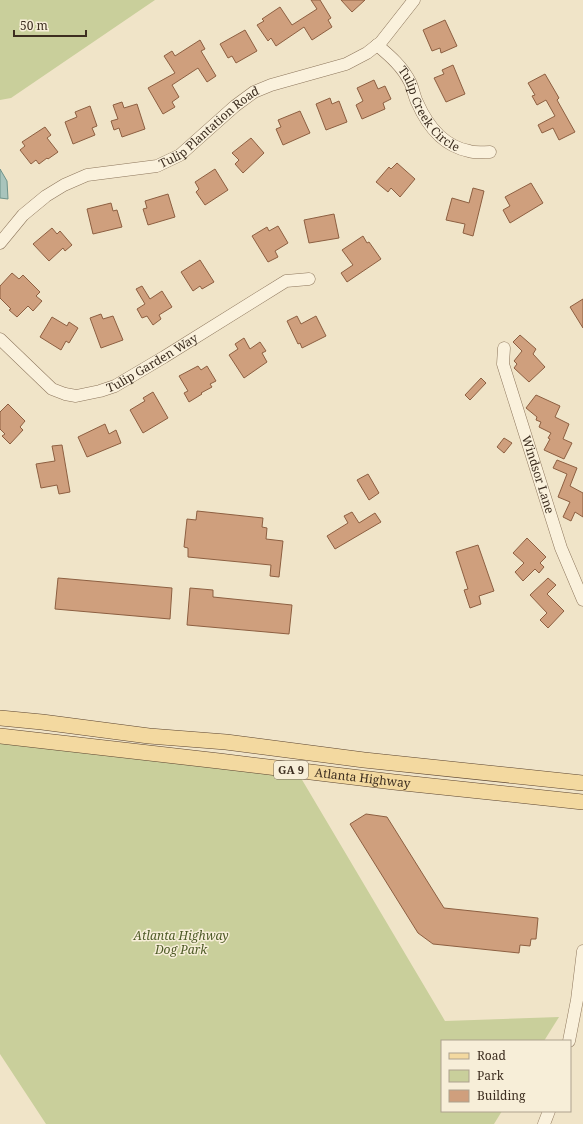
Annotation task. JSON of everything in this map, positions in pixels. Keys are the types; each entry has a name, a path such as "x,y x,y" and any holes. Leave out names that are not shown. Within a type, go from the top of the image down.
{"main road":[{"name":"Atlanta Highway","path":"0,718 149,736 226,742 372,760 583,783"},
{"name":"Atlanta Highway","path":"0,736 219,760 394,782 583,802"}],"street":[{"name":"Tulip Plantation Road","path":"0,243 23,216 46,196 64,185 87,175 157,166 180,155 235,106 254,92 271,85 346,64 367,53 381,42 414,0"},
{"name":"Tulip Creek Circle","path":"377,45 395,59 410,82 417,102 426,119 438,135 453,146 470,152 490,152"},
{"name":"Tulip Garden Way","path":"0,339 52,389 76,396 115,386 286,281 309,279"},
{"name":"Windsor Lane","path":"504,348 503,364 505,372 561,548 583,600"},
{"path":"569,1040 577,1000 583,951"},
{"path":"544,1124 549,1112"}],"green space":[{"path":"0,0 155,0 11,98 0,100"},
{"name":"Atlanta Highway Dog Park","path":"0,740 298,773 445,1021 559,1017 545,1040 441,1040 441,1112 501,1112 494,1124 46,1124 0,1054"}],"water":[{"path":"0,169 7,181 8,199 0,198"}],"building":[{"path":"311,0 320,0 331,18 328,20 332,27 312,40 304,27 276,46 271,38 268,41 257,25 264,21 262,19 280,7 292,25 317,9"},
{"path":"341,0 365,0 352,12"},
{"path":"445,20 457,46 441,53 440,48 432,51 423,30"},
{"path":"245,30 257,51 236,63 232,56 228,58 220,44"},
{"path":"200,40 205,49 201,51 216,76 207,82 198,68 172,85 179,97 172,102 175,107 163,114 148,88 175,73 164,56 172,51 175,56"},
{"path":"453,65 465,94 446,102 434,78 444,74 442,70"},
{"path":"545,74 559,98 557,100 575,132 559,140 553,128 542,133 538,125 555,116 546,100 537,105 532,96 535,95 528,83"},
{"path":"374,80 378,89 385,86 391,99 383,103 385,109 362,119 356,105 363,101 357,88"},
{"path":"330,98 332,104 339,101 347,122 326,130 316,104"},
{"path":"122,102 124,108 137,104 145,129 122,137 119,128 114,130 111,121 118,119 113,105"},
{"path":"90,106 97,126 92,128 95,135 73,144 65,122 77,117 75,112"},
{"path":"300,111 310,133 283,145 276,129 281,127 278,120"},
{"path":"45,127 51,135 47,138 58,152 39,164 36,160 31,164 20,150 25,146 22,142"},
{"path":"251,138 264,153 243,173 235,164 239,160 232,153"},
{"path":"397,163 415,179 400,197 391,188 388,192 376,182 389,167 391,169"},
{"path":"215,169 228,190 205,205 196,192 199,189 195,182"},
{"path":"531,183 543,203 510,223 503,210 510,206 505,197"},
{"path":"473,188 484,191 473,236 463,233 465,224 446,220 452,198 469,203"},
{"path":"168,194 175,217 148,225 143,209 147,208 145,201"},
{"path":"111,203 113,211 117,210 122,227 93,234 87,209"},
{"path":"334,214 339,238 309,243 304,220"},
{"path":"278,226 288,243 275,251 278,257 268,262 252,236 267,227 269,231"},
{"path":"52,228 57,234 60,231 72,245 65,251 63,248 49,261 33,244"},
{"path":"363,236 381,259 347,282 341,273 353,265 342,250"},
{"path":"200,260 214,282 202,289 200,286 193,291 181,272"},
{"path":"12,273 19,279 23,275 40,292 36,296 42,301 33,311 28,306 17,317 9,310 11,309 0,298 0,286"},
{"path":"142,286 150,299 162,291 172,307 159,315 161,319 153,325 147,316 142,318 137,309 145,304 136,289"},
{"path":"583,299 583,328 570,307"},
{"path":"101,314 103,319 113,316 123,340 101,348 90,318"},
{"path":"297,316 301,324 316,316 326,336 302,348 300,343 298,344 287,321"},
{"path":"52,317 67,326 69,322 78,328 69,343 66,341 61,350 40,337"},
{"path":"520,335 536,349 533,354 545,367 529,382 514,368 517,364 514,361 522,351 513,342"},
{"path":"244,338 250,349 260,342 266,351 262,353 267,362 244,378 229,355 238,349 235,344"},
{"path":"198,366 201,370 207,366 216,381 210,384 212,387 189,402 184,393 188,391 179,376"},
{"path":"481,378 486,383 470,400 465,395"},
{"path":"153,392 168,418 143,433 130,410 145,401 143,398"},
{"path":"536,395 560,406 555,417 569,424 563,439 572,443 564,459 544,450 550,439 548,438 551,433 539,427 541,422 536,420 537,417 526,408"},
{"path":"8,404 25,421 20,427 23,430 10,444 2,436 5,434 0,429 0,412"},
{"path":"105,424 109,434 116,430 121,443 87,457 78,437"},
{"path":"504,438 512,443 504,453 497,447"},
{"path":"62,445 70,492 59,494 57,485 41,488 36,464 55,461 52,446"},
{"path":"557,460 577,468 570,486 583,493 583,517 575,512 571,521 563,517 570,502 558,497 567,474 553,468"},
{"path":"368,474 379,493 369,500 357,480"},
{"path":"197,511 263,518 262,527 267,528 266,539 283,541 279,577 270,576 271,565 188,557 188,548 184,547 187,519 196,520"},
{"path":"352,512 359,523 375,513 381,522 335,549 327,536 348,523 344,516"},
{"path":"527,538 546,557 540,563 544,567 539,573 535,569 523,581 515,572 524,563 513,553"},
{"path":"478,545 494,591 479,596 481,604 470,608 464,590 468,589 456,552"},
{"path":"58,578 172,588 170,619 55,609"},
{"path":"548,578 556,585 547,594 564,611 548,628 540,620 547,613 530,595"},
{"path":"190,588 213,590 213,597 292,605 289,634 187,625"},
{"path":"366,814 387,817 444,908 538,918 536,939 531,939 530,946 520,945 519,953 433,944 418,933 350,824"}]}
